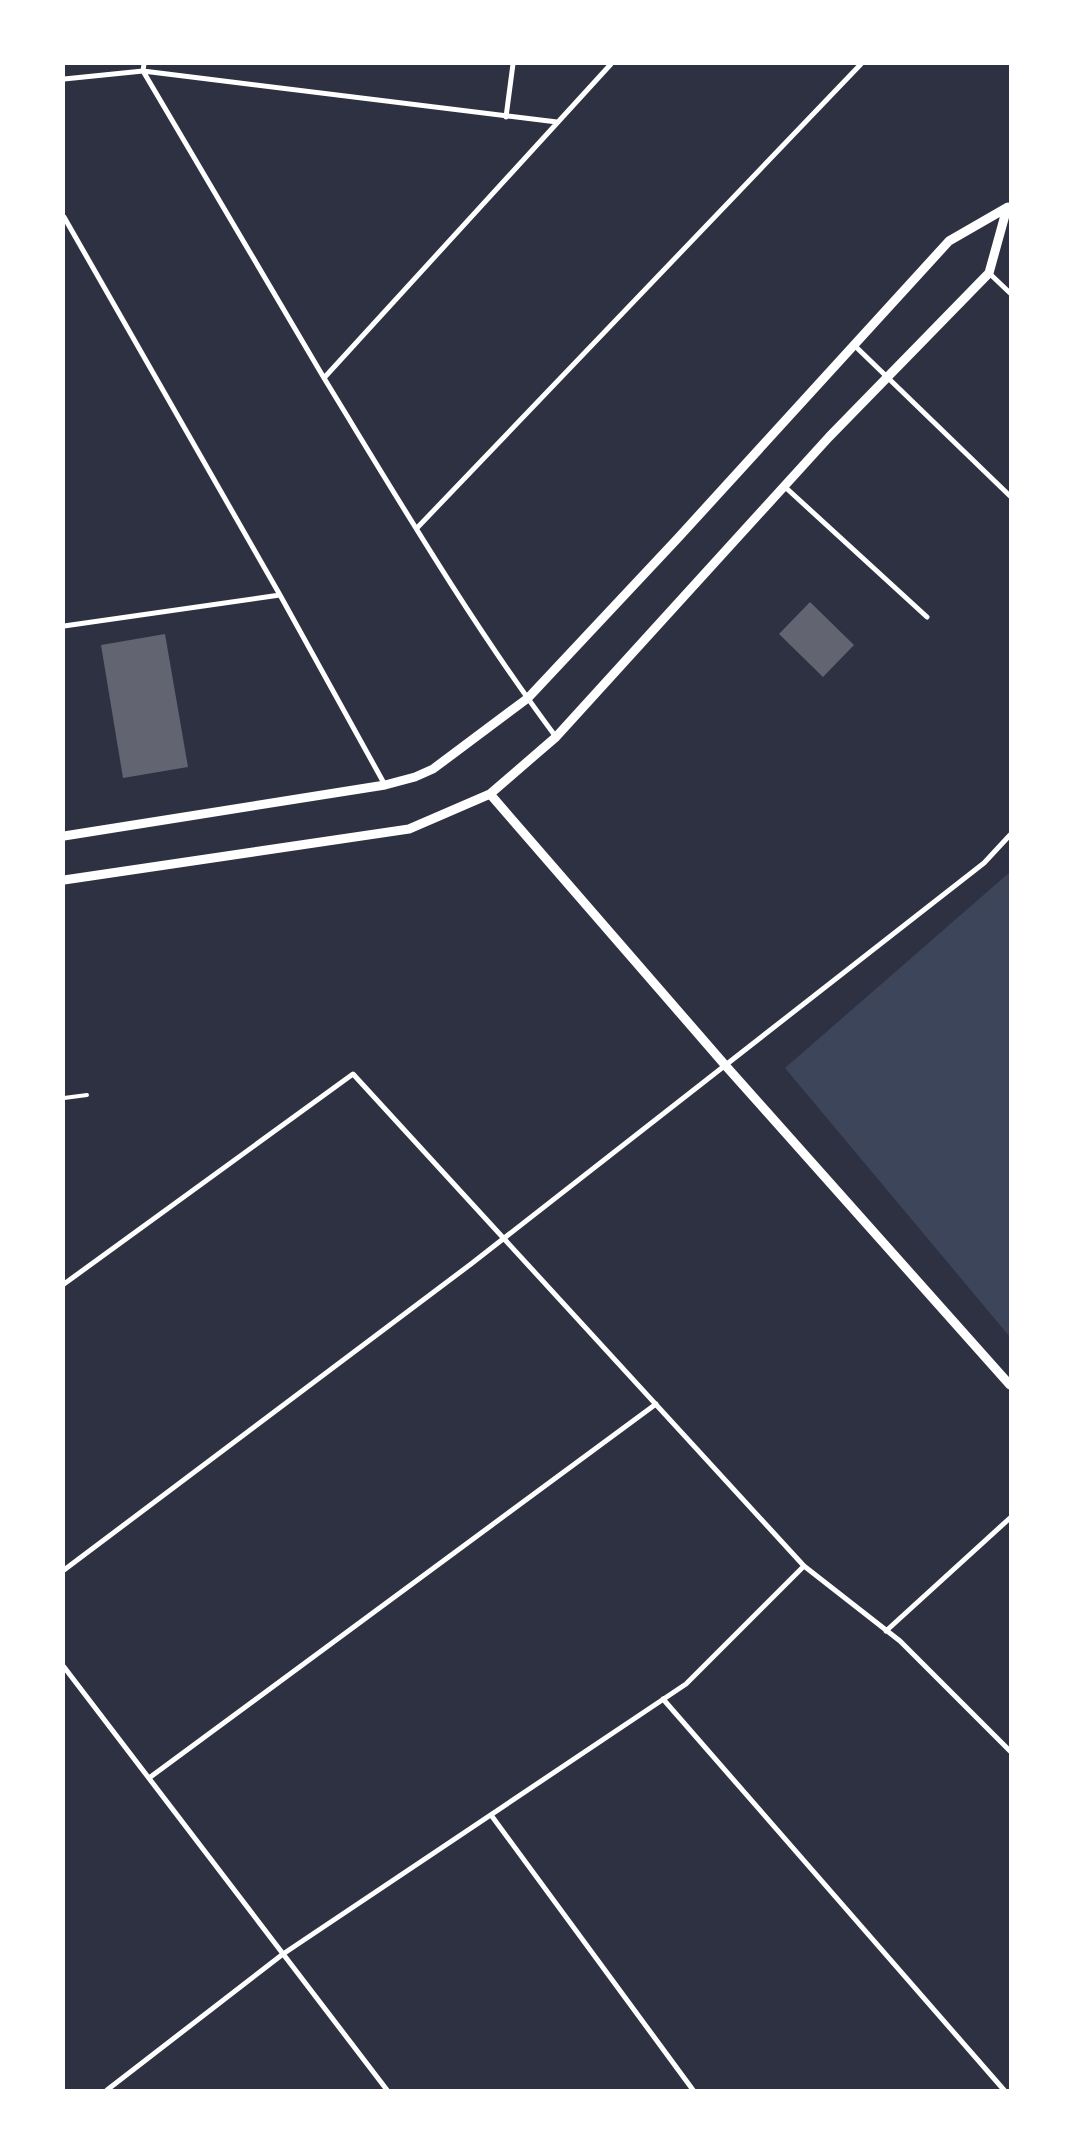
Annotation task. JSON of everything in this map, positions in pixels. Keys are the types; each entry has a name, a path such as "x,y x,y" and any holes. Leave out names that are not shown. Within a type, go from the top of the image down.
{"street":[{"path":"144,64 143,71 324,378 417,528 528,698 556,737"},
{"path":"506,117 513,64"},
{"path":"324,378 611,64"},
{"path":"417,528 861,64"},
{"path":"64,79 143,71 557,122"},
{"path":"64,880 409,829 490,794 556,737 784,486 989,273 1009,206"},
{"path":"64,836 385,785 415,777 433,769 528,698 949,241 1009,206"},
{"path":"64,217 280,595 385,785"},
{"path":"989,273 1010,293"},
{"path":"854,345 1010,496"},
{"path":"784,486 926,617"},
{"path":"64,626 280,595"},
{"path":"490,794 726,1066 1010,1385"},
{"path":"64,1570 504,1238 726,1066 984,863 1010,835"},
{"path":"64,1284 353,1074 804,1566 907,1648 1010,1750"},
{"path":"149,1778 656,1404"},
{"path":"886,1631 1010,1518"},
{"path":"107,2090 283,1954 686,1684 804,1566"},
{"path":"64,1667 387,2090"},
{"path":"663,1699 1004,2090"},
{"path":"491,1815 693,2090"}],"lane":[{"path":"64,1098 87,1095"}],"shaded area":[{"path":"1010,872 1010,1337 785,1068"}],"building":[{"path":"810,602 854,645 823,677 779,634"},
{"path":"165,634 188,767 123,778 101,645"}]}
